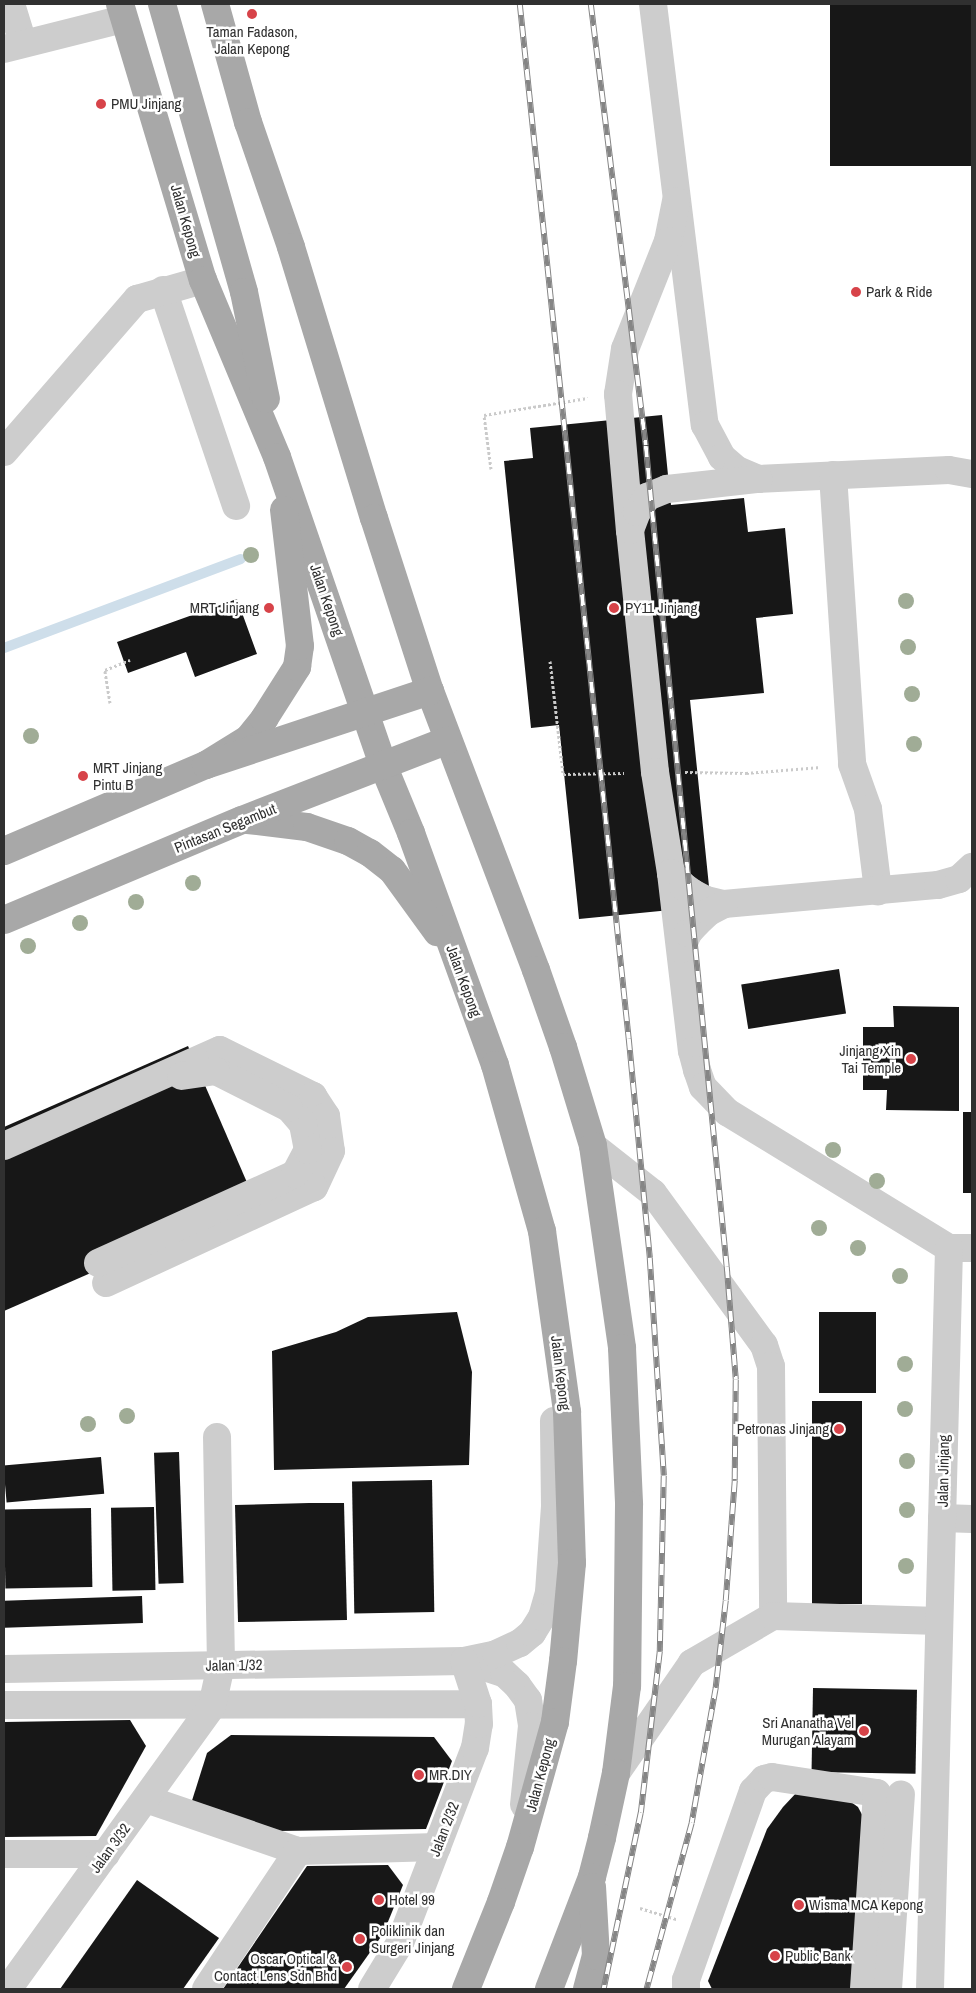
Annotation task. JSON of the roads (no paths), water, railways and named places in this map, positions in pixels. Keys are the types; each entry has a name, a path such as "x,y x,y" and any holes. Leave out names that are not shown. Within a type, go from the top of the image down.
{"main road":[{"path":"162,4 244,292 278,457 300,646 297,667 264,719 248,739 206,765"},
{"path":"215,4 248,122 294,256 374,518 430,691 536,970 577,1090 592,1146 622,1348 627,1422 629,1505 627,1686 616,1772 592,1878 550,1989"},
{"name":"Jalan Kepong","path":"122,11 203,280 278,457 364,712 383,765 412,833 495,1065 542,1231 567,1412 572,1563 563,1661 555,1722 520,1847 501,1902 466,1989"},
{"path":"4,851 206,765 430,691"},
{"name":"Pintasan Segambut","path":"4,920 242,820 448,740"},
{"path":"242,820 307,827 348,841 370,853 392,870 455,957"},
{"path":"587,1989 596,1956 592,1878"}],"street":[{"path":"11,4 13,46 122,11"},
{"path":"653,4 704,426 722,457 738,470 758,479"},
{"path":"676,202 668,241 625,349 618,394 655,772 671,873 680,949"},
{"path":"4,452 137,299 203,280"},
{"path":"163,290 236,506"},
{"path":"630,530 637,512 647,497 667,489 758,479 949,470 972,474"},
{"path":"832,476 852,764 868,809 878,891"},
{"path":"671,873 683,886 693,893 706,900 724,904 938,885 959,879 972,867"},
{"path":"680,949 688,933 697,923 708,912 724,904"},
{"name":"Jalan Jinjang","path":"680,949 692,1051 703,1088 727,1112 961,1248 942,1518 937,1797 930,1989"},
{"path":"4,1146 152,1080 216,1071 289,1108 303,1124 308,1150 295,1174 102,1273"},
{"path":"592,1146 653,1193 764,1345 768,1354 771,1366 773,1616"},
{"name":"Jalan 1/32","path":"4,1670 464,1661 496,1654 520,1643 532,1633 542,1617 549,1592 555,1507 553,1310"},
{"path":"212,1706 221,1665 217,1437"},
{"path":"942,1518 972,1520"},
{"path":"616,1772 692,1663 773,1616 939,1621"},
{"name":"Jalan 1/32","path":"464,1661 504,1673 517,1685 528,1700 532,1726 520,1847"},
{"name":"Jalan 2/32","path":"372,1989 400,1943 475,1748 479,1724 478,1704 464,1661"},
{"path":"4,1705 478,1704"},
{"name":"Jalan 3/32","path":"8,1989 212,1706"},
{"path":"686,1989 686,1980 704,1928 753,1791 758,1783 764,1779 772,1778 889,1794 937,1797"},
{"path":"864,1989 889,1794"},
{"path":"888,1989 889,1794"},
{"path":"146,1799 298,1851 437,1848"},
{"path":"206,1989 298,1851"},
{"path":"4,1854 106,1854"}],"waterway":[{"path":"4,648 241,559"}],"railway":[{"path":"520,4 629,1039 650,1258 664,1476 660,1652 641,1813 604,1989"},
{"path":"591,4 646,446 727,1267 736,1380 735,1481 726,1601 716,1688 692,1823 647,1989"}],"place":[{"name":"Taman Fadason, Jalan Kepong","path":"252,14"},
{"name":"PMU Jinjang","path":"101,104"},
{"name":"Park & Ride","path":"856,292"},
{"name":"MRT Jinjang","path":"269,608"},
{"name":"PY11 Jinjang","path":"614,608"},
{"name":"MRT Jinjang Pintu B","path":"83,776"},
{"name":"Jinjang Xin Tai Temple","path":"911,1059"},
{"name":"Petronas Jinjang","path":"839,1429"},
{"name":"Sri Ananatha Vel Murugan Alayam","path":"864,1731"},
{"name":"MR.DIY","path":"419,1775"},
{"name":"Hotel 99","path":"379,1900"},
{"name":"Wisma MCA Kepong","path":"799,1905"},
{"name":"Poliklinik dan Surgeri Jinjang","path":"360,1939"},
{"name":"Public Bank","path":"775,1956"},
{"name":"Oscar Optical & Contact Lens Sdn Bhd","path":"347,1967"}]}
